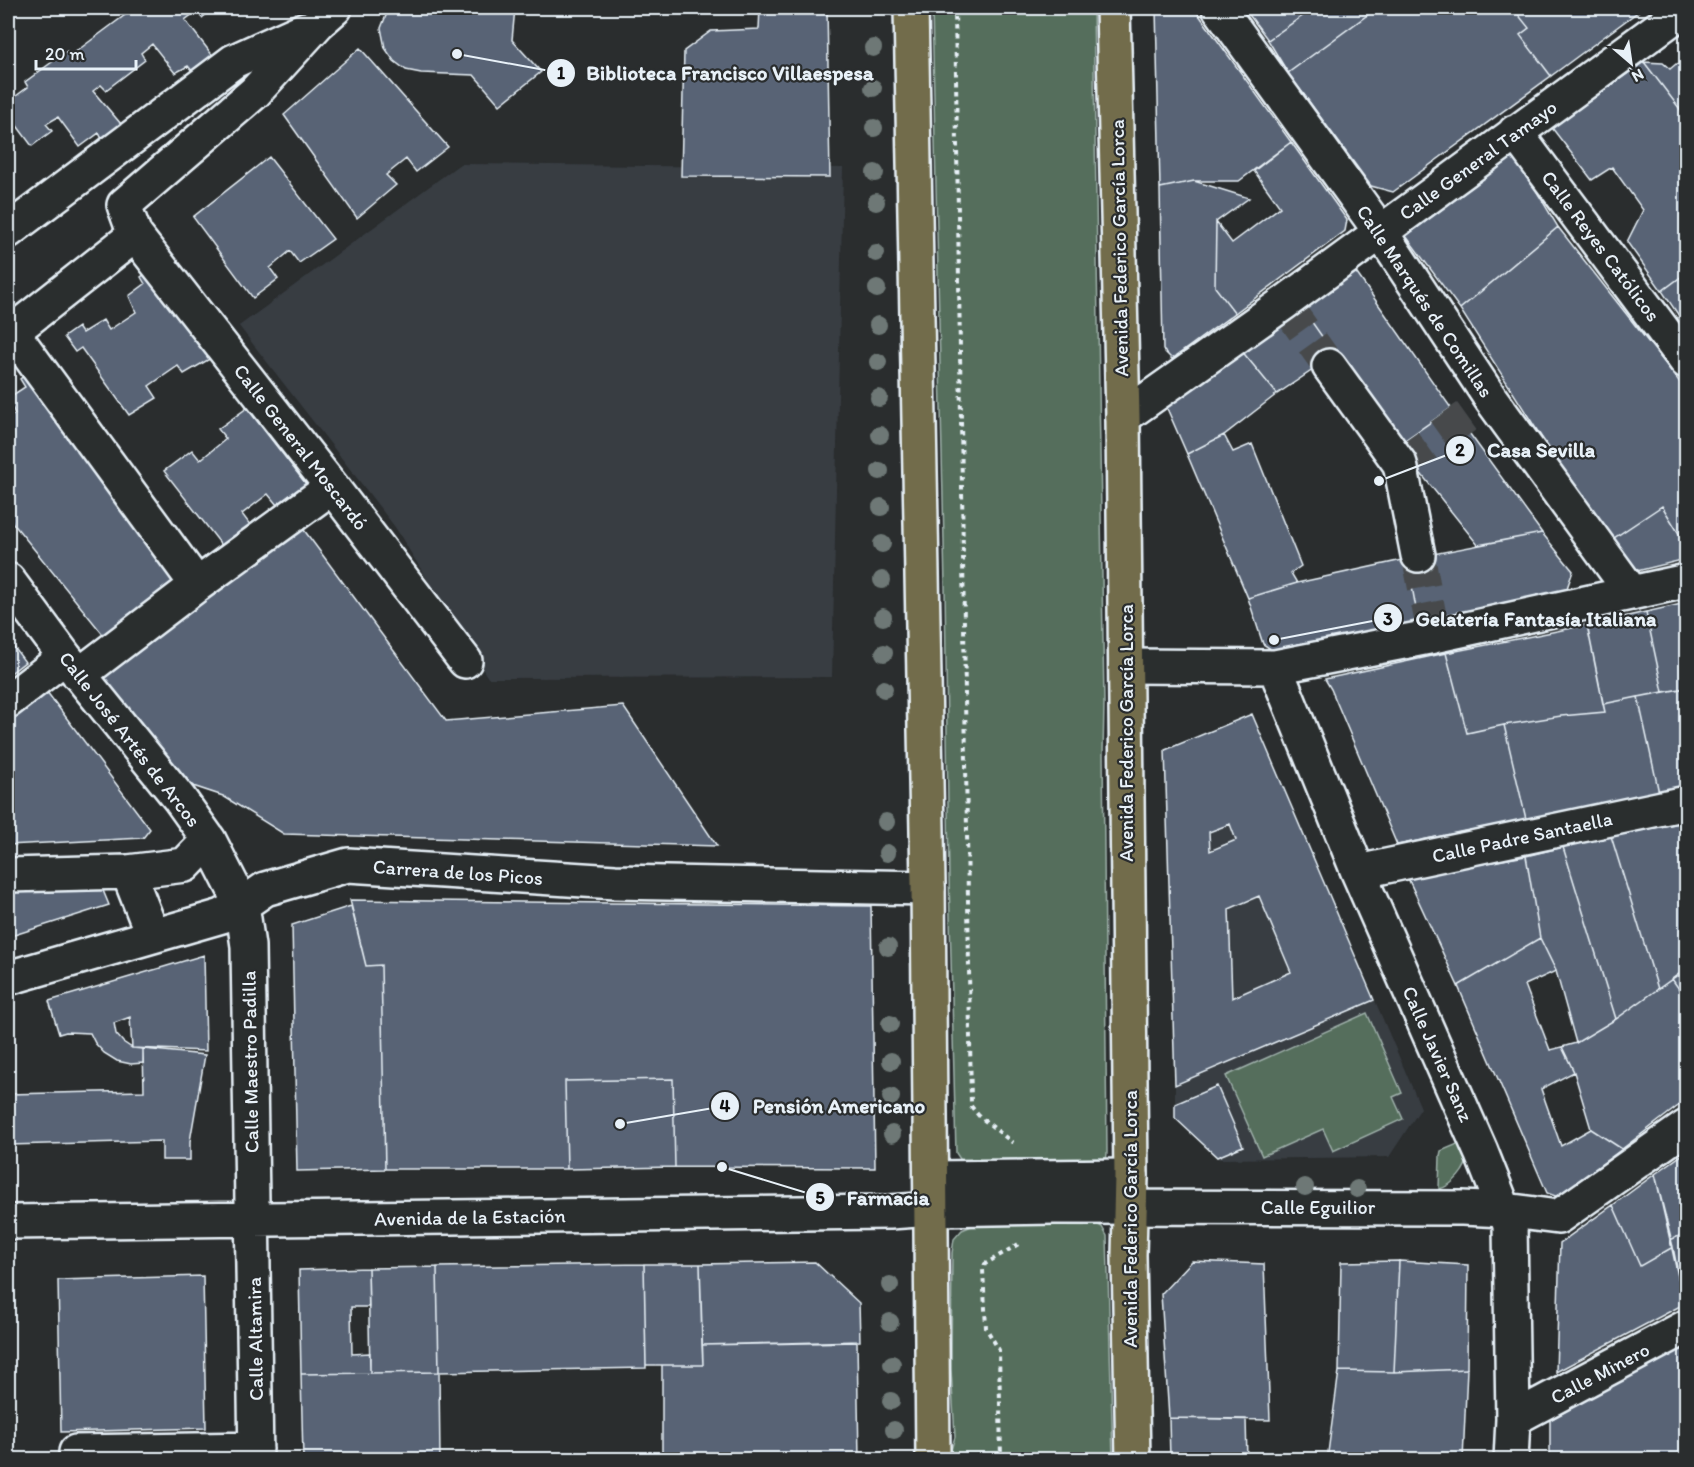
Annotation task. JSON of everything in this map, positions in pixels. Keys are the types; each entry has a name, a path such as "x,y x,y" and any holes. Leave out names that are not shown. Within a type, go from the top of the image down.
{"main road":[{"path":"911,8 928,888 933,1460"},
{"name":"Avenida Federico García Lorca","path":"1113,8 1123,417 1131,1191 1129,1255 1133,1460"}],"street":[{"name":"Calle Marqués de Comillas","path":"1219,8 1380,231 1491,399 1632,593"},
{"name":"Calle General Tamayo","path":"1123,417 1284,303 1686,8"},
{"path":"8,231 234,61 326,15"},
{"path":"124,205 255,92 326,15"},
{"name":"Calle Reyes Católicos","path":"1515,132 1686,361"},
{"name":"Calle General Moscardó","path":"92,166 124,205 135,235 465,661"},
{"path":"135,235 10,333 196,585"},
{"path":"1329,366 1401,464 1418,555"},
{"path":"8,701 72,666 196,585 332,487"},
{"name":"Calle José Artés de Arcos","path":"8,580 72,666 179,798 209,840 242,905"},
{"path":"1126,666 1275,668 1686,581"},
{"name":"Calle Javier Sanz","path":"1275,668 1358,872 1481,1152 1510,1225 1513,1419 1511,1460"},
{"name":"Calle Padre Santaella","path":"1358,872 1686,802"},
{"path":"8,875 128,872 185,865 209,840"},
{"name":"Carrera de los Picos","path":"8,978 222,916 265,888 348,865 615,882 928,888"},
{"path":"128,872 153,936"},
{"name":"Calle Maestro Padilla","path":"242,905 248,946 253,1220"},
{"name":"Calle Eguilior","path":"932,1194 1131,1191 1505,1210 1558,1217 1686,1127"},
{"path":"1462,1208 1481,1152"},
{"name":"Avenida de la Estación","path":"8,1222 890,1212 932,1194"},
{"name":"Calle Altamira","path":"253,1220 256,1454"},
{"name":"Calle Minero","path":"1513,1419 1686,1327"},
{"path":"76,1452 256,1454"}],"path":[{"path":"955,8 971,1106 979,1116 1019,1149"},
{"path":"1001,1460 999,1350 986,1328 983,1270 986,1264 1008,1251"}],"shaded area":[{"path":"460,164 843,168 832,677 488,678 395,527 239,326"},
{"path":"1252,714 1421,1108 1389,1157 1219,1159 1175,1118 1165,750"}],"green space":[{"path":"932,8 1093,8 1104,703 1106,1162 962,1162 956,1153"},
{"path":"1367,1013 1402,1093 1393,1097 1403,1119 1333,1151 1323,1129 1262,1156 1226,1076"},
{"path":"1467,1140 1468,1155 1462,1171 1454,1181 1439,1189 1441,1151"},
{"path":"1092,1221 1102,1227 1107,1236 1113,1459 948,1460 955,1437 951,1369 954,1239 962,1230 974,1225"}],"building":[{"path":"121,8 214,8 202,18 197,11 185,20 213,56 193,72 188,66 175,73 152,44 141,53 145,60 106,90 101,85 93,91 121,124 102,139 99,133 80,147 58,117 46,124 52,131 32,146 12,119 8,123 8,102 28,87 25,82 67,51 70,56 125,15"},
{"path":"389,8 515,8 512,40 541,72 500,105 474,75 421,73 406,70 394,61 385,48 381,28"},
{"path":"760,8 827,8 830,177 681,176 684,51 711,31 759,29"},
{"path":"1156,8 1194,8 1291,142 1239,181 1194,181 1160,188"},
{"path":"1244,8 1314,8 1268,40"},
{"path":"1314,8 1377,8 1288,73 1268,40"},
{"path":"1377,8 1513,8 1529,28 1520,35 1551,76 1393,192 1371,186 1288,73"},
{"path":"1513,8 1643,8 1551,76 1520,35 1529,28"},
{"path":"360,48 448,147 416,172 406,159 386,175 396,185 357,218 284,115"},
{"path":"1644,62 1663,63 1670,69 1676,64 1686,66 1686,117"},
{"path":"1644,62 1686,117 1686,125 1682,130 1686,131 1686,273 1662,291 1627,242 1643,210 1612,167 1592,180 1552,128"},
{"path":"1291,142 1347,220 1345,231 1235,313 1215,287 1216,222 1232,243 1280,207 1254,171"},
{"path":"1515,155 1558,227 1460,309 1406,236"},
{"path":"269,157 333,239 299,263 290,251 270,268 278,279 253,298 193,217"},
{"path":"1194,181 1249,198 1216,222 1215,287 1235,313 1172,359 1163,350 1160,188"},
{"path":"1558,227 1686,390 1686,545 1662,506 1608,542 1460,309"},
{"path":"156,266 213,357 184,374 178,366 149,386 157,398 129,415 81,348 75,352 64,337 78,327 82,333 103,320 109,330 136,312 129,296 145,284 141,277"},
{"path":"1355,271 1451,408 1398,445 1302,308"},
{"path":"1686,273 1686,326 1662,291"},
{"path":"1302,308 1335,355 1277,394 1241,350"},
{"path":"1241,350 1277,394 1224,435 1187,454 1166,406"},
{"path":"35,367 182,578 105,637 8,517 8,419 15,414 8,398 25,387 20,379"},
{"path":"247,408 306,484 277,505 268,494 242,514 251,526 223,547 164,471 192,450 200,460 226,439 218,429"},
{"path":"1451,408 1542,533 1478,545 1398,445"},
{"path":"1224,435 1233,452 1252,444 1301,566 1291,573 1297,583 1248,598 1187,454"},
{"path":"1662,506 1686,545 1686,559 1629,573 1608,542"},
{"path":"301,526 446,721 623,706 717,846 284,834 223,796 178,781 100,679"},
{"path":"1542,533 1573,571 1566,591 1419,625 1407,559"},
{"path":"1407,559 1419,625 1280,655 1263,644 1248,598 1297,583"},
{"path":"1686,603 1686,688 1663,692 1646,612"},
{"path":"1646,612 1663,692 1603,704 1587,625"},
{"path":"1587,625 1605,712 1561,716 1467,733 1446,653"},
{"path":"8,639 25,662 8,675"},
{"path":"1446,653 1467,733 1504,725 1526,819 1397,845 1325,679"},
{"path":"1686,688 1686,786 1659,793 1638,697"},
{"path":"47,692 150,829 143,838 8,845 8,720"},
{"path":"1638,697 1659,793 1526,819 1504,725 1605,712 1603,704"},
{"path":"1252,714 1374,1000 1175,1085 1165,750","holes":["1230,824 1236,840 1210,851 1209,832","1259,896 1291,972 1232,998 1229,909"]},
{"path":"1686,822 1686,969 1658,989 1611,836"},
{"path":"1611,836 1658,989 1616,1019 1563,847"},
{"path":"1563,847 1616,1019 1576,1043 1556,971 1540,938 1526,856"},
{"path":"1526,856 1540,938 1458,986 1407,876"},
{"path":"102,888 109,905 8,937 8,892"},
{"path":"350,900 871,906 875,1168 675,1167 673,1079 565,1081 567,1169 385,1169 381,965 366,966"},
{"path":"351,906 366,966 381,965 385,1169 297,1171 292,925"},
{"path":"1540,938 1556,971 1525,985 1550,1050 1562,1047 1574,1072 1541,1089 1561,1146 1591,1129 1622,1149 1558,1197 1547,1193 1458,986"},
{"path":"204,955 206,1051 132,1048 143,1049 143,1063 131,1064 117,1061 104,1053 90,1033 59,1034 49,1001","holes":["130,1017 132,1048 116,1034 114,1023"]},
{"path":"1686,969 1686,999 1672,979"},
{"path":"1672,979 1686,999 1686,1100 1622,1149 1591,1129 1574,1072 1562,1047 1576,1043 1616,1019"},
{"path":"143,1049 205,1055 190,1141 190,1160 162,1160 162,1141 8,1145 8,1094 144,1091"},
{"path":"673,1079 675,1167 567,1169 565,1081"},
{"path":"1217,1086 1243,1146 1217,1157 1175,1118 1175,1104"},
{"path":"1686,1152 1686,1233 1670,1240 1655,1174"},
{"path":"1655,1174 1673,1247 1640,1266 1613,1205"},
{"path":"1613,1205 1640,1266 1673,1247 1684,1304 1556,1372 1560,1243"},
{"path":"1686,1233 1686,1302 1684,1304 1670,1240"},
{"path":"1192,1261 1264,1264 1270,1420 1169,1418 1161,1294"},
{"path":"1399,1261 1468,1265 1467,1369 1394,1372"},
{"path":"1399,1261 1394,1372 1339,1371 1341,1262"},
{"path":"815,1262 859,1303 860,1341 702,1345 700,1264"},
{"path":"644,1264 700,1264 703,1365 646,1365"},
{"path":"644,1264 646,1368 439,1372 437,1267"},
{"path":"437,1267 439,1372 370,1373 368,1268"},
{"path":"368,1268 369,1307 351,1307 352,1354 370,1353 370,1373 301,1374 299,1270"},
{"path":"203,1276 206,1428 61,1432 58,1280"},
{"path":"857,1342 859,1460 662,1460 662,1365 703,1365 702,1345"},
{"path":"1686,1343 1686,1460 1550,1460 1550,1420"},
{"path":"1467,1369 1463,1460 1327,1460 1339,1371 1394,1372"},
{"path":"439,1372 440,1460 303,1460 301,1374"},
{"path":"1169,1418 1246,1419 1247,1460 1170,1460"}],"tunnel":[{"path":"1284,303 1329,366"},
{"path":"1400,464 1491,399"},
{"path":"1418,555 1434,636"}],"place":[{"name":"Biblioteca Francisco Villaespesa","path":"457,54"},
{"name":"Casa Sevilla","path":"1379,481"},
{"name":"Gelatería Fantasía Italiana","path":"1274,640"},
{"name":"Pensión Americano","path":"620,1124"},
{"name":"Farmacia","path":"722,1167"}]}
